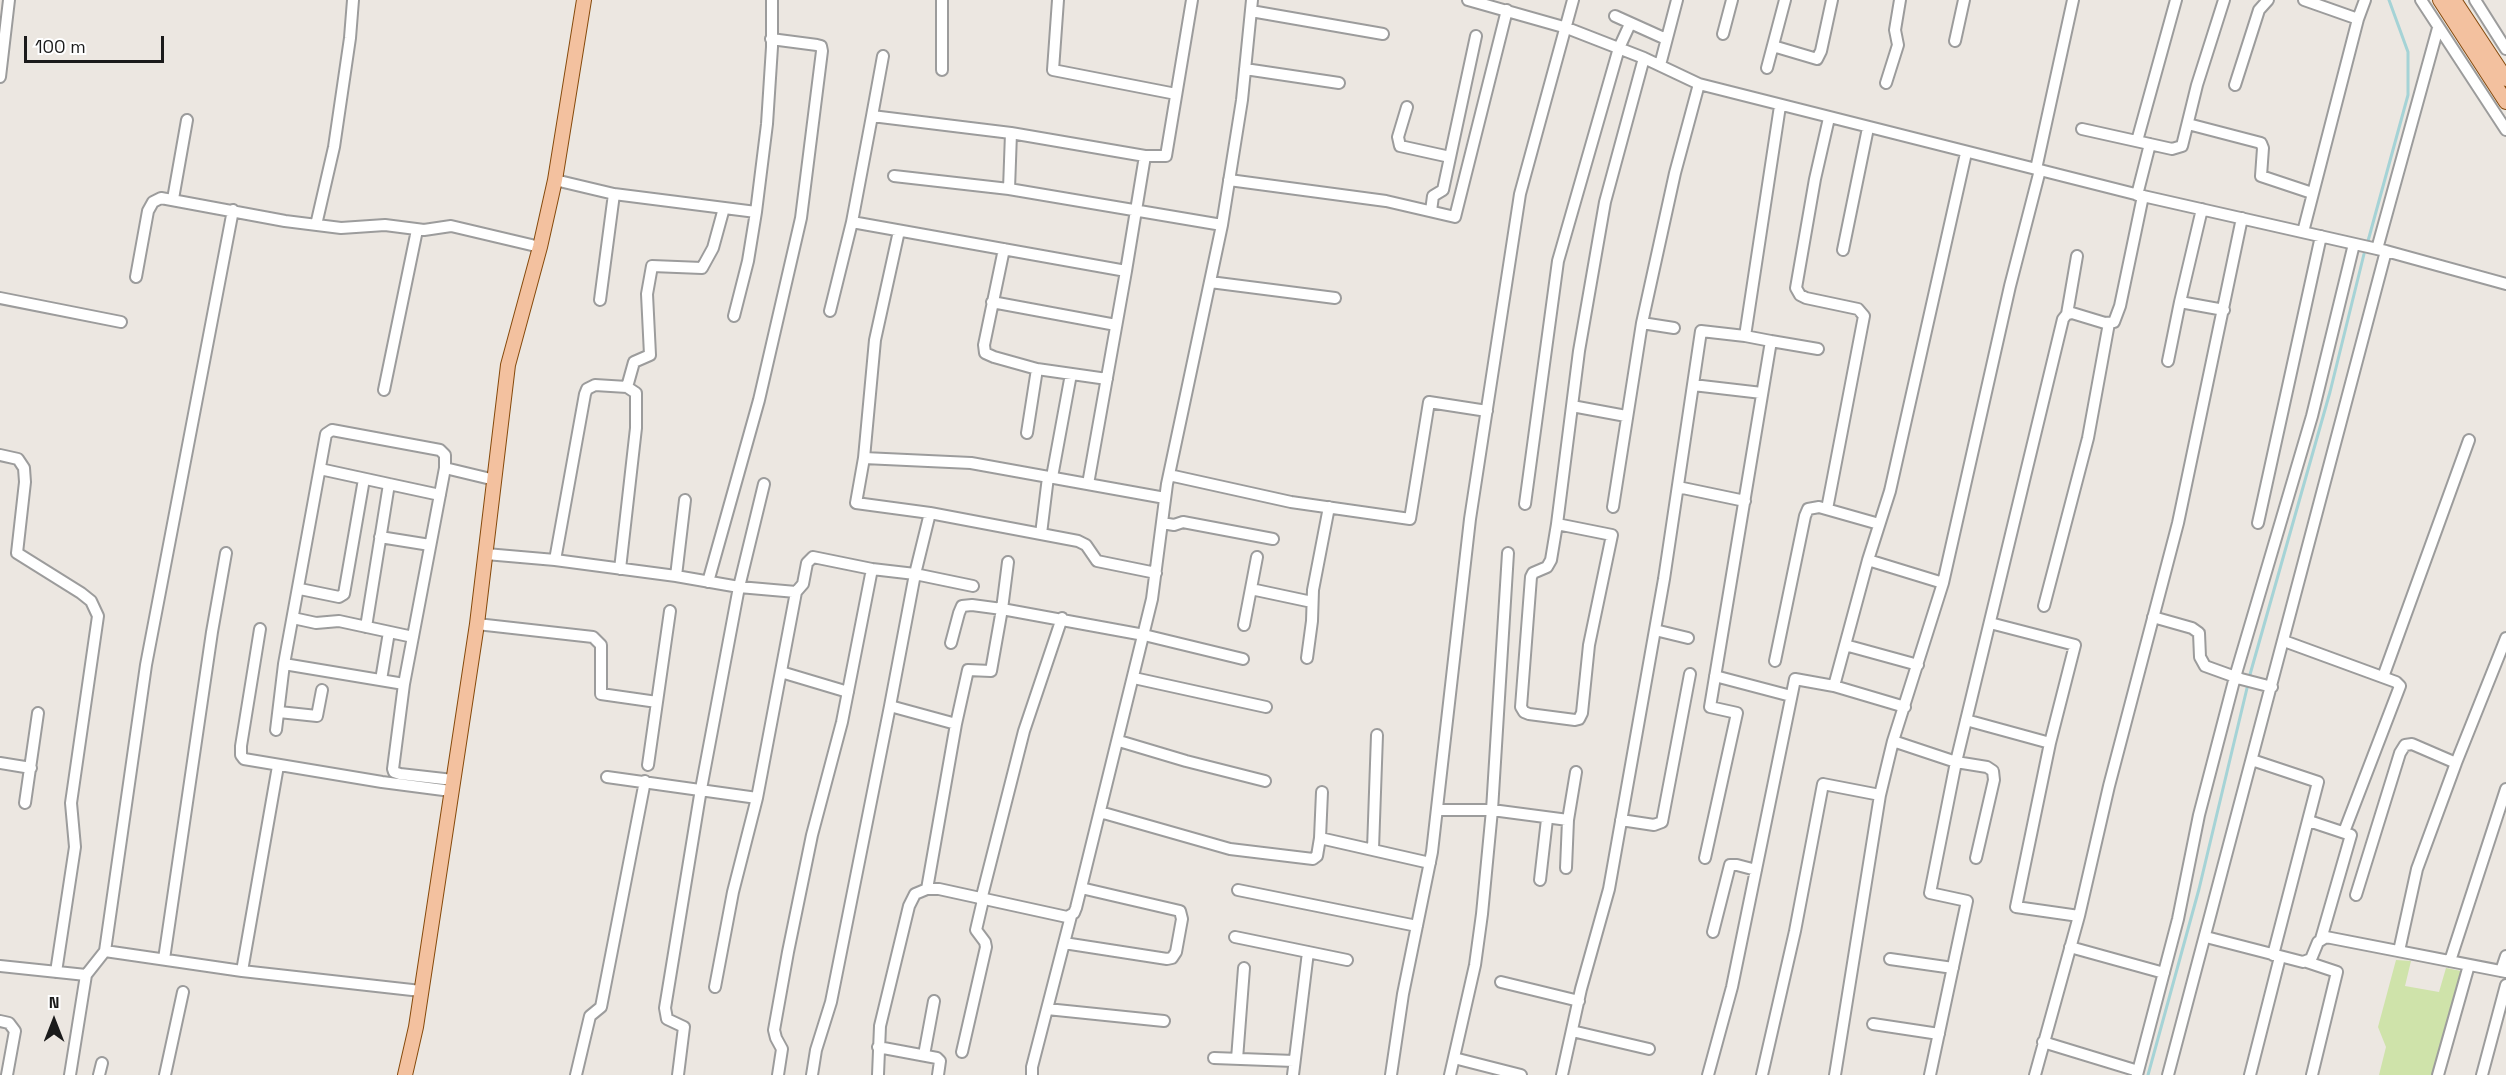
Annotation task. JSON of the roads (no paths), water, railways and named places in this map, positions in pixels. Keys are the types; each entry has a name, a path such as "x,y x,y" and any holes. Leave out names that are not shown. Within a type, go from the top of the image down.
{"main road":[{"path":"405,1075 421,991 477,624 508,365 540,247 555,180 584,0"},
{"path":"2440,0 2506,102"},
{"path":"2454,0 2506,79"}],"street":[{"path":"0,77 9,0"},
{"path":"316,225 334,147 350,38 353,0"},
{"path":"734,316 748,261 767,124 772,0"},
{"path":"942,0 942,70"},
{"path":"1058,0 1053,70 1176,94"},
{"path":"872,116 1011,133 1145,156 1166,156 1192,0"},
{"path":"1468,0 1506,7 1567,28 1644,58 1699,84 2140,196 2382,250 2506,284"},
{"path":"1391,1075 1430,863 1470,519 1520,194 1567,28 1572,0"},
{"path":"1660,65 1677,0"},
{"path":"1723,34 1732,0"},
{"path":"1767,68 1785,0"},
{"path":"1773,46 1817,59 1821,51 1832,0"},
{"path":"1887,83 1898,45 1895,30 1900,0"},
{"path":"1955,41 1964,0"},
{"path":"1835,1075 1880,795 1893,741 1943,583 2038,169 2073,0"},
{"path":"2137,141 2176,0"},
{"path":"2082,129 2180,148 2184,142 2224,0"},
{"path":"2235,85 2259,10 2268,0"},
{"path":"2304,0 2358,19"},
{"path":"2303,232 2358,19 2365,0"},
{"path":"2421,0 2506,130"},
{"path":"2475,0 2506,50"},
{"path":"1032,1075 1032,1067 1071,916 1076,908 1101,812 1144,634 1156,573 1169,475 1222,225 1252,6 1383,34"},
{"path":"1229,180 1386,201 1455,217 1506,7"},
{"path":"1615,16 1666,39"},
{"path":"1525,504 1558,261 1619,48 1630,24"},
{"path":"2168,1075 2284,641 2438,28"},
{"path":"1431,211 1433,196 1443,190 1476,36"},
{"path":"708,582 759,400 801,218 822,51 821,46 817,45 771,39"},
{"path":"830,310 852,222 883,56"},
{"path":"1557,524 1612,535 1589,645 1582,713 1579,719 1575,720 1529,714 1521,707 1531,577 1533,573 1547,567 1551,560 1572,406 1605,202 1644,58"},
{"path":"1245,69 1339,83"},
{"path":"1613,507 1642,323 1675,173 1699,84"},
{"path":"1745,336 1780,106"},
{"path":"1407,107 1398,137 1400,146 1450,157"},
{"path":"1827,509 1864,316 1861,310 1852,307 1806,298 1800,295 1796,288 1815,179 1829,118"},
{"path":"173,199 187,120"},
{"path":"2188,124 2261,143 2263,148 2261,176 2312,193"},
{"path":"1843,250 1868,128"},
{"path":"1009,189 1011,133"},
{"path":"2044,606 2088,438 2109,323 2116,318 2120,306 2150,144"},
{"path":"1834,686 1868,560 1890,491 1966,153"},
{"path":"1088,484 1145,156"},
{"path":"894,176 1009,189 1222,225"},
{"path":"555,180 614,194 756,212"},
{"path":"600,300 614,194"},
{"path":"136,277 150,206 156,200 173,199 348,229 375,225 395,225 417,230 451,226 540,247"},
{"path":"627,387 634,362 650,355 647,294 652,266 702,268 713,248 724,208"},
{"path":"2168,361 2202,209"},
{"path":"70,1075 86,975 105,951 146,665 233,210"},
{"path":"2035,1075 2079,916 2109,786 2178,523 2242,218"},
{"path":"852,222 1126,271"},
{"path":"384,390 417,230"},
{"path":"899,231 875,340 864,458 856,503 930,513 1083,543 1094,558 1101,562 1156,573"},
{"path":"2258,523 2321,236"},
{"path":"2043,1042 2138,1073 2178,920 2199,815 2312,416 2354,244"},
{"path":"1004,249 984,345 985,352 988,355 1037,369 1107,379"},
{"path":"1930,1075 1967,901 1930,893 1956,762 2063,319 2067,314 2077,256"},
{"path":"1210,282 1335,297"},
{"path":"0,298 121,322"},
{"path":"992,302 1116,325"},
{"path":"2180,302 2224,310"},
{"path":"2067,314 2077,314 2109,323"},
{"path":"1642,323 1674,328"},
{"path":"1562,1075 1609,889 1655,630 1701,331 1818,349"},
{"path":"1706,858 1737,713 1710,707 1771,341"},
{"path":"1027,433 1037,369"},
{"path":"1041,534 1071,374"},
{"path":"555,560 587,389 595,385 627,387 636,393 636,428 620,569"},
{"path":"1693,385 1762,393"},
{"path":"1169,475 1291,502 1410,519 1429,402 1487,411"},
{"path":"1572,406 1626,416"},
{"path":"276,730 284,664 300,589 326,434 332,430 440,450 445,454 445,468 404,684 394,772 452,786"},
{"path":"2383,677 2469,440"},
{"path":"0,455 18,459 25,474 17,553 81,593 91,601 98,616 71,803 75,847 56,972"},
{"path":"864,458 971,463 1165,498"},
{"path":"445,468 495,480"},
{"path":"320,469 440,495"},
{"path":"300,589 339,597 344,594 364,479"},
{"path":"366,627 389,484"},
{"path":"678,1075 684,1031 682,1025 667,1019 665,1008 701,789 740,587 764,484"},
{"path":"1678,487 1745,501"},
{"path":"676,576 685,500"},
{"path":"1307,658 1312,602 1329,507"},
{"path":"1775,661 1805,516 1812,507 1879,524"},
{"path":"812,1075 816,1050 831,1002 915,574 930,513"},
{"path":"1162,523 1174,525 1183,522 1273,539"},
{"path":"380,537 430,545"},
{"path":"164,959 212,632 226,553"},
{"path":"1450,1075 1475,965 1492,810 1508,553"},
{"path":"486,554 555,560 740,587 796,592"},
{"path":"715,987 733,892 757,798 796,592 803,584 807,563 813,557 973,586"},
{"path":"1244,625 1257,557"},
{"path":"1868,560 1943,583"},
{"path":"927,889 956,724 968,670 991,671 1008,562"},
{"path":"778,1075 782,1050 774,1030 812,835 848,692 872,569"},
{"path":"1251,589 1312,602"},
{"path":"951,643 958,613 963,606 972,605 1062,618 1144,634 1243,659"},
{"path":"648,765 670,611"},
{"path":"2153,616 2196,630 2200,636 2203,664 2238,678 2272,687"},
{"path":"293,618 316,623 339,621 413,637"},
{"path":"962,1052 986,948 985,942 976,930 982,900 1024,731 1062,618"},
{"path":"1990,623 2075,645 2050,743 2016,908 2079,916"},
{"path":"477,624 593,637 601,645 601,694 657,702"},
{"path":"260,629 241,755 248,761 452,786"},
{"path":"1655,630 1689,638"},
{"path":"381,680 389,632"},
{"path":"2284,641 2383,677 2398,684 2400,688 2344,832"},
{"path":"1845,645 1918,665"},
{"path":"2399,951 2417,869 2456,763 2504,645"},
{"path":"284,664 404,684"},
{"path":"781,672 848,692"},
{"path":"1621,820 1654,825 1662,822 1690,674"},
{"path":"1715,676 1791,696"},
{"path":"1134,678 1266,707"},
{"path":"1708,1075 1732,987 1795,679 1834,686 1905,707"},
{"path":"279,712 317,716 322,690"},
{"path":"890,706 956,724"},
{"path":"26,803 38,713"},
{"path":"1966,720 2050,743"},
{"path":"1373,849 1377,735"},
{"path":"1119,741 1265,781"},
{"path":"1893,741 1956,762 1987,767 1993,771 1994,780 1976,858"},
{"path":"2356,895 2400,753 2405,745 2412,744 2456,763"},
{"path":"2250,1075 2318,782 2252,760"},
{"path":"0,763 32,768"},
{"path":"242,971 278,766"},
{"path":"1566,868 1568,820 1576,772"},
{"path":"607,777 757,798"},
{"path":"576,1075 590,1016 601,1007 645,781"},
{"path":"1762,1075 1795,931 1823,784 1880,795"},
{"path":"2450,962 2506,789"},
{"path":"1101,812 1230,849 1310,859 1317,856 1322,792"},
{"path":"1437,810 1492,810 1568,820"},
{"path":"1540,880 1547,819"},
{"path":"2307,962 2311,959 2321,939 2351,835 2309,821"},
{"path":"1320,838 1430,863"},
{"path":"1713,932 1730,866 1737,865 1756,870"},
{"path":"1064,943 1167,959 1172,958 1176,952 1182,919 1180,911 1081,888"},
{"path":"878,1075 878,1047 885,1005 909,906 915,894 927,889 939,889 1061,917 1071,916"},
{"path":"1238,890 1417,926"},
{"path":"1235,937 1347,960"},
{"path":"2206,937 2307,962 2337,972 2312,1075"},
{"path":"2321,939 2330,938 2504,971 2506,957"},
{"path":"2070,947 2164,973"},
{"path":"105,951 242,971 421,991"},
{"path":"1293,1075 1308,952"},
{"path":"1890,959 1953,968"},
{"path":"2438,1075 2469,965"},
{"path":"0,966 86,975"},
{"path":"1237,1059 1244,968"},
{"path":"1501,982 1579,1001"},
{"path":"2482,1075 2506,985"},
{"path":"165,1075 183,992"},
{"path":"924,1055 934,1001"},
{"path":"1047,1009 1164,1020"},
{"path":"0,1021 9,1023 15,1031 8,1075"},
{"path":"1873,1024 1939,1034"},
{"path":"1572,1031 1649,1049"},
{"path":"878,1047 940,1059 938,1075"},
{"path":"1454,1058 1521,1075"},
{"path":"1214,1059 1294,1061"},
{"path":"99,1075 102,1063"}],"waterway":[{"path":"2368,241 2408,95 2408,52 2389,0"},
{"path":"2249,678 2330,392 2364,254"},
{"path":"2148,1075 2199,889 2248,684"}]}
